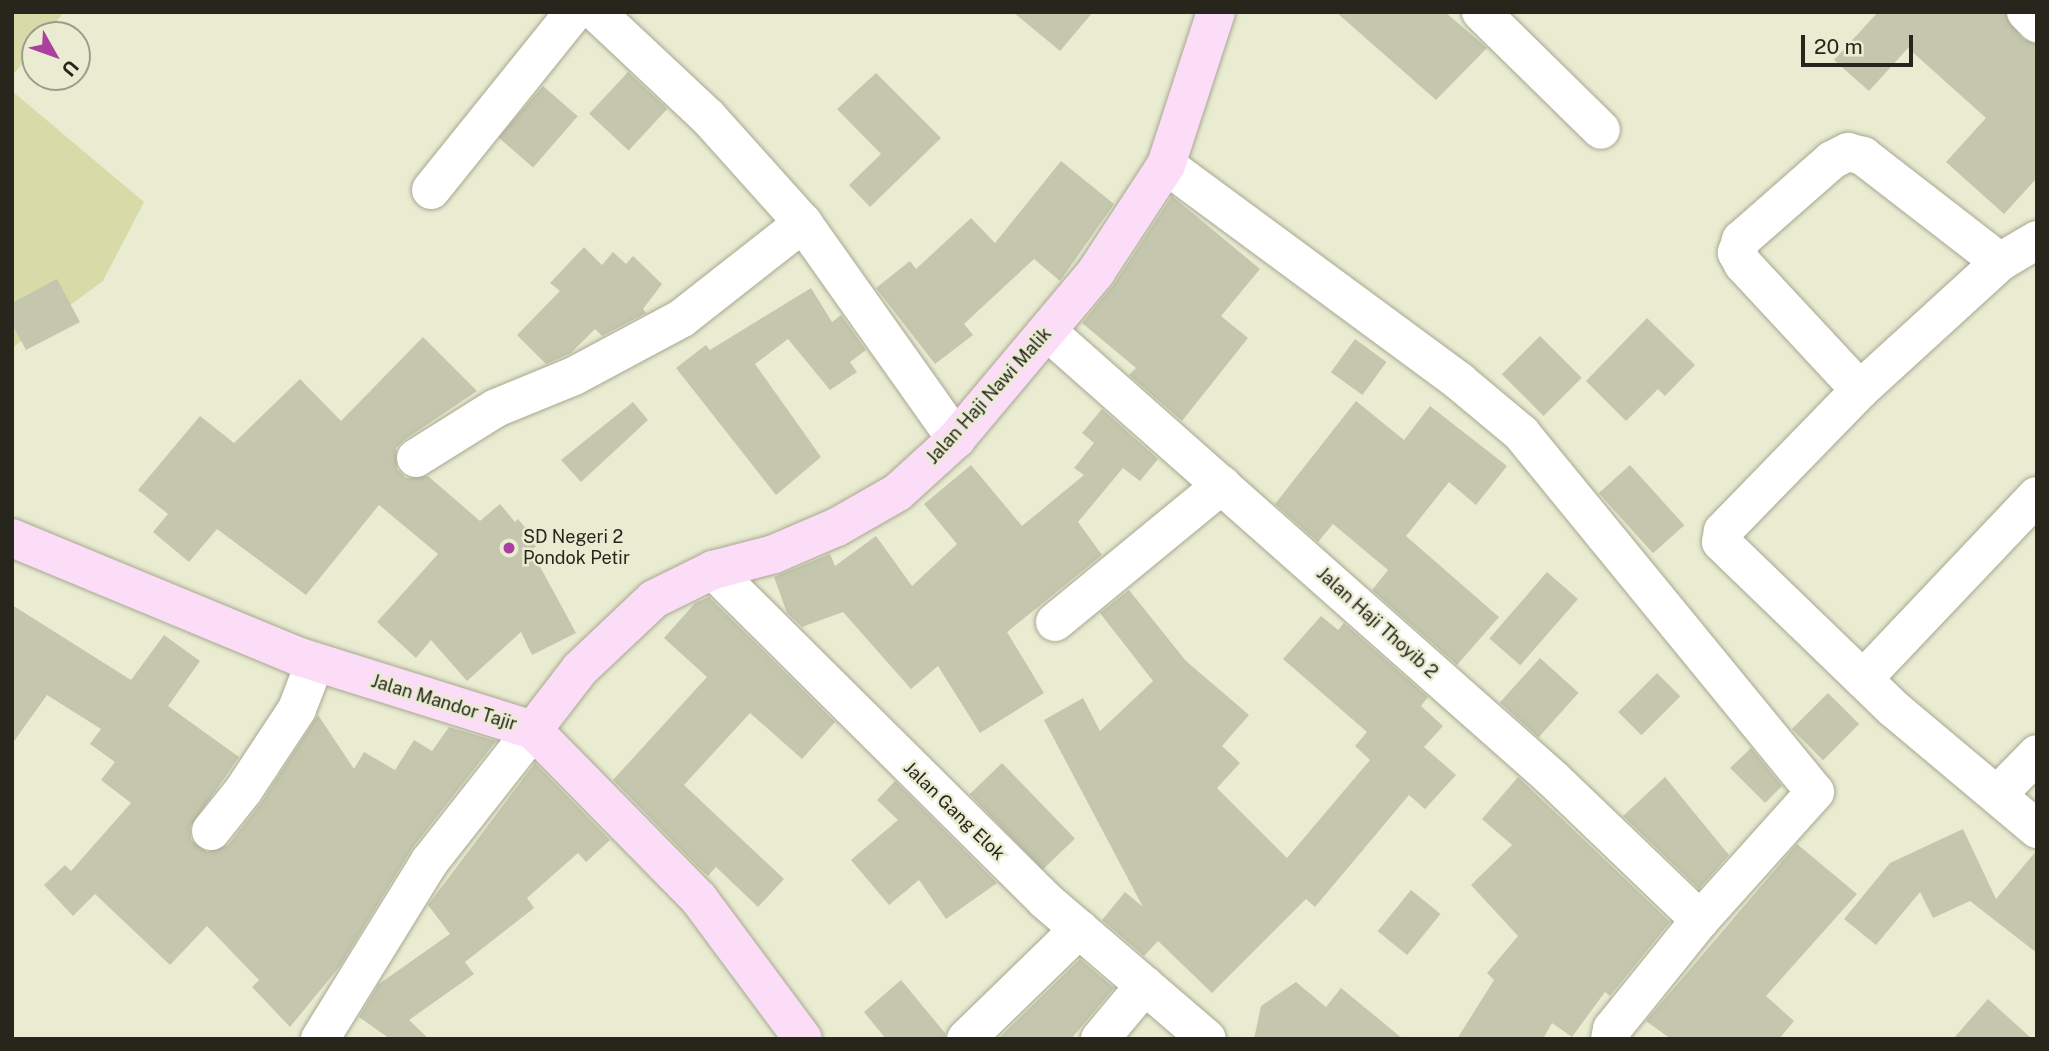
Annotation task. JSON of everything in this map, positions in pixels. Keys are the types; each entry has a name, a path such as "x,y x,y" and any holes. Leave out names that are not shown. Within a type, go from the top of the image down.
{"main road":[{"name":"Jalan Haji Nawi Malik","path":"533,730 610,638 654,599 713,570 774,554 837,527 898,492 956,439 1096,272 1166,165 1216,12"},
{"name":"Jalan Mandor Tajir","path":"12,538 315,662 533,730 699,899 803,1039"}],"street":[{"path":"431,190 574,12"},
{"path":"596,12 708,117 803,223 956,439"},
{"path":"1481,12 1601,130"},
{"path":"2026,12 2037,23"},
{"path":"1860,390 1743,264 1737,253 1741,240 1832,160 1848,152 1863,156 2000,262"},
{"path":"1166,165 1460,382 1521,433 1815,792 1700,920 1612,1029 1610,1039"},
{"path":"416,458 495,408 574,376 682,318 803,223"},
{"path":"2037,240 2000,262 1860,390 1723,531 1721,542 1864,678 2037,829"},
{"name":"Jalan Haji Thoyib 2","path":"1048,331 1553,779 1700,920"},
{"path":"1055,622 1222,485"},
{"path":"1864,678 2037,496"},
{"name":"Jalan Gang Elok","path":"713,570 873,734 1079,929 1207,1039"},
{"path":"211,831 243,791 297,709 315,662"},
{"path":"320,1039 430,861 533,730"},
{"path":"1998,794 2037,754"},
{"path":"966,1039 1079,929"},
{"path":"1100,1039 1145,985"}],"green space":[{"path":"12,12 64,12 57,21 21,21 21,65 12,76"},
{"path":"12,91 144,202 103,281 12,348"}],"building":[{"path":"1013,12 1093,12 1060,51"},
{"path":"1336,12 1445,12 1487,48 1436,100"},
{"path":"1878,12 2005,12 2022,38 2037,44 2037,178 2004,214 1946,162 1986,118 1908,48 1869,91 1834,60"},
{"path":"628,72 667,109 629,151 589,114"},
{"path":"876,73 941,138 870,207 849,185 881,154 837,109"},
{"path":"543,86 578,116 533,167 498,137"},
{"path":"1061,161 1114,204 1060,281 1034,259 964,324 973,335 935,364 876,288 910,261 916,269 971,218 995,243"},
{"path":"1172,196 1260,269 1221,316 1248,338 1182,421 1129,375 1136,368 1082,323 1114,284"},
{"path":"584,247 602,265 613,252 626,264 633,256 662,284 643,309 646,313 602,336 595,329 571,353 546,364 517,335 560,291 550,283"},
{"path":"57,279 80,322 26,350 12,324 12,303"},
{"path":"811,288 832,322 841,315 866,350 850,362 857,372 830,390 788,339 755,364 821,457 776,495 676,368 706,345 710,350"},
{"path":"1647,318 1695,365 1665,396 1658,389 1626,421 1586,381"},
{"path":"1540,336 1582,378 1544,416 1502,374"},
{"path":"423,337 477,391 404,440 396,448 397,469 406,478 428,476 480,521 500,504 515,522 518,519 539,544 531,550 576,633 532,655 521,632 467,681 431,640 416,658 377,622 438,554 379,505 306,595 217,529 189,562 153,532 168,514 138,490 200,416 234,443 300,379 341,421"},
{"path":"1355,339 1387,362 1362,395 1331,372"},
{"path":"1356,401 1404,440 1430,406 1507,466 1476,505 1449,482 1406,536 1499,617 1457,665 1372,590 1388,570 1333,524 1318,542 1275,504"},
{"path":"633,402 648,420 581,482 561,460"},
{"path":"1102,409 1158,459 1140,481 1123,468 1078,522 1102,555 1007,632 1044,693 980,733 938,666 911,689 843,612 802,627 787,613 774,577 830,554 835,566 876,536 912,586 957,544 924,504 971,465 1022,526 1084,475 1074,468 1094,443 1082,433"},
{"path":"1630,465 1684,525 1653,553 1599,493"},
{"path":"1547,572 1578,599 1520,665 1489,638"},
{"path":"1129,590 1186,661 1249,715 1222,746 1240,763 1217,788 1287,858 1370,760 1355,746 1367,732 1283,659 1321,616 1338,630 1344,623 1428,697 1421,706 1443,726 1424,747 1456,775 1425,809 1409,795 1315,907 1306,899 1212,993 1158,941 1144,956 1102,920 1125,892 1143,907 1044,720 1083,698 1100,731 1153,681 1100,613"},
{"path":"709,597 835,722 802,759 750,713 684,785 784,879 758,907 716,867 708,876 613,780 707,677 664,638 695,603"},
{"path":"12,605 131,680 164,635 200,661 168,706 239,757 190,827 191,840 207,852 228,845 261,803 318,715 354,769 364,752 395,770 414,740 432,751 449,727 496,741 413,847 340,966 290,1027 252,987 259,980 207,926 170,965 95,894 73,916 44,885 65,865 71,871 131,803 101,780 115,762 90,744 101,729 47,695 12,744"},
{"path":"1540,658 1579,693 1538,737 1500,703"},
{"path":"1657,673 1680,696 1641,735 1618,712"},
{"path":"1828,693 1859,724 1823,760 1792,729"},
{"path":"1751,748 1782,786 1765,803 1730,768"},
{"path":"535,763 610,840 586,862 578,853 527,898 534,908 465,962 474,974 409,1020 429,1039 390,1039 359,1017 379,984 450,934 428,905"},
{"path":"1002,763 1075,839 1043,870 970,794"},
{"path":"1518,777 1670,922 1610,996 1605,992 1572,1037 1552,1023 1543,1039 1457,1039 1494,980 1487,973 1518,936 1471,885 1512,845 1482,819"},
{"path":"1665,777 1729,855 1699,889 1623,816"},
{"path":"895,781 997,883 946,919 919,880 889,905 851,860 898,820 877,800"},
{"path":"1963,829 1996,899 2037,850 2037,953 1970,901 1933,918 1920,892 1876,945 1844,919 1890,863"},
{"path":"1797,844 1857,894 1766,996 1794,1021 1779,1039 1671,1039 1646,1021"},
{"path":"1411,890 1441,914 1407,955 1378,931"},
{"path":"1080,959 1114,988 1071,1039 998,1039"},
{"path":"901,980 945,1033 945,1039 886,1039 864,1012"},
{"path":"1296,982 1326,1007 1341,988 1403,1039 1254,1039 1261,1006"},
{"path":"1988,999 2032,1039 1953,1039"}],"place":[{"name":"SD Negeri 2 Pondok Petir","path":"509,548"}]}
